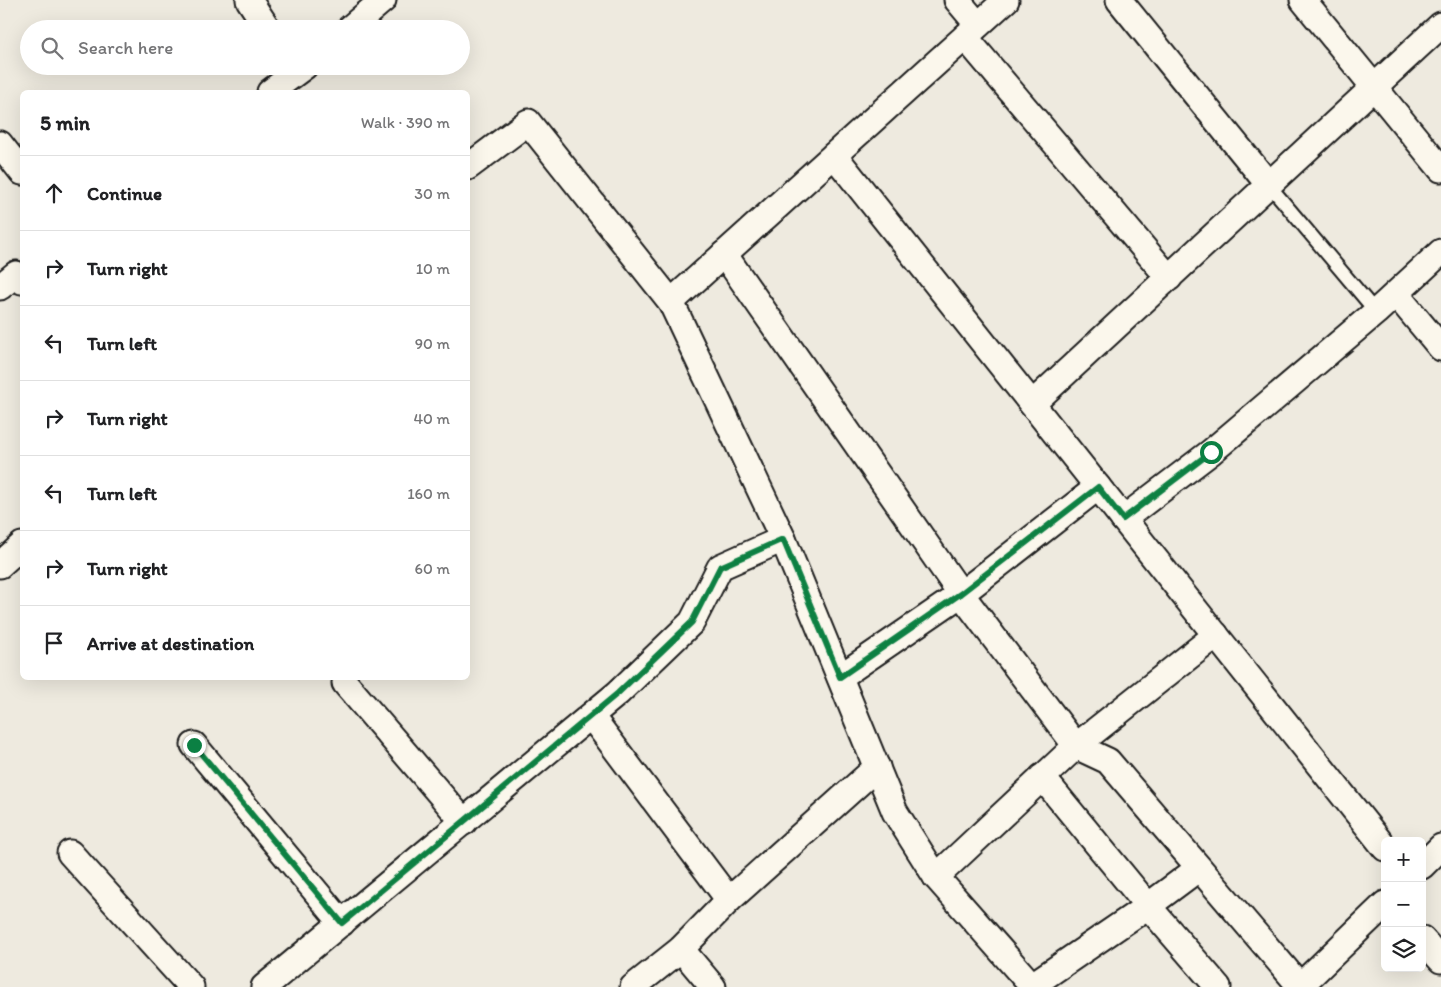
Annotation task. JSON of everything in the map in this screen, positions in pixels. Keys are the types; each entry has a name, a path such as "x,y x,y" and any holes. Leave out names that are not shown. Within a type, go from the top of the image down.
{"street":[{"path":"249,0 262,20"},
{"path":"359,20 382,0"},
{"path":"957,0 972,31 1169,278"},
{"path":"670,302 1006,0"},
{"path":"1119,0 1269,185"},
{"path":"1303,0 1441,169"},
{"path":"1032,404 1441,25"},
{"path":"272,90 291,75"},
{"path":"470,166 528,122 670,302 783,539 895,812 936,877 1032,986 1148,906 1199,868"},
{"path":"0,144 20,169"},
{"path":"834,155 1381,843"},
{"path":"1123,519 1211,452 1376,312 1441,252"},
{"path":"724,254 960,594 1076,746 1108,761 1299,987 1381,908"},
{"path":"1396,294 1441,348"},
{"path":"840,677 960,594 1098,487"},
{"path":"264,987 618,693 692,622 720,567 783,539"},
{"path":"0,565 20,547"},
{"path":"936,877 1076,746 1216,635"},
{"path":"345,683 464,822"},
{"path":"591,716 729,900"},
{"path":"194,745 342,923"},
{"path":"633,987 681,949 729,900 877,767"},
{"path":"1042,777 1148,906 1218,987"},
{"path":"1426,862 1441,848"},
{"path":"70,853 191,987"},
{"path":"1426,943 1441,960"},
{"path":"681,949 713,987"}],"lane":[{"path":"1269,185 1376,312"}],"route":[{"path":"194,745 342,923 618,693 692,622 720,567 783,539 840,677 960,594 1098,487 1123,519 1211,452"}]}
